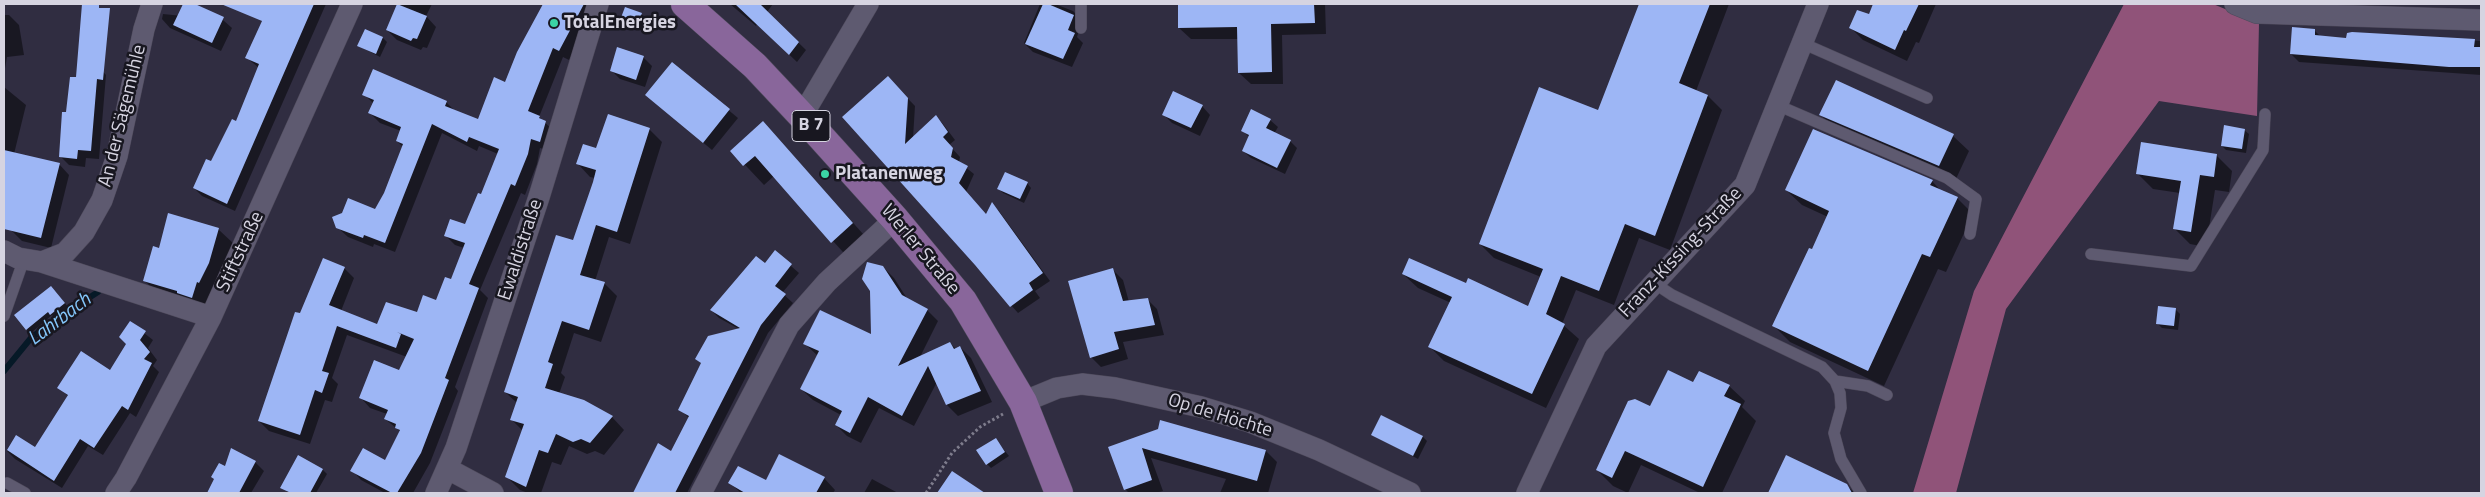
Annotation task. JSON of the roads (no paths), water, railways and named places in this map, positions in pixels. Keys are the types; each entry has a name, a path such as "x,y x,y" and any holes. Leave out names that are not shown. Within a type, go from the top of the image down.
{"main road":[{"name":"Werler Straße","path":"685,4 755,66 802,116 895,219 963,301 1023,402 1059,493"}],"street":[{"name":"An der Sägemühle","path":"33,260 65,253 84,232 102,200 118,156 144,29 152,4"},
{"name":"Stiftstraße","path":"116,493 126,478 211,318 352,4"},
{"name":"Ewaldistraße","path":"436,493 448,469 539,197 598,4"},
{"path":"802,116 868,4"},
{"name":"Franz-Kissing-Straße","path":"1527,493 1596,346 1745,185 1818,4"},
{"path":"2235,4 2257,13 2481,20"},
{"path":"701,493 789,325 827,282 895,219"},
{"path":"4,251 211,318"},
{"name":"Op de Höchte","path":"1023,402 1057,388 1082,384 1115,388 1201,407 1250,422 1319,450 1410,493"},
{"path":"448,469 493,493"}],"lane":[{"path":"1081,4 1081,28"},
{"path":"1802,44 1927,98"},
{"path":"1777,105 1947,178 1976,199 1970,234"},
{"path":"2091,254 2191,266 2263,150 2265,114"},
{"path":"4,316 33,260"},
{"path":"1654,283 1672,295 1822,367 1835,381 1840,393 1841,408 1834,433 1841,459 1861,493"},
{"path":"1835,381 1868,386 1887,395"},
{"path":"7,483 25,493"}],"waterway":[{"name":"Lahrbach","path":"4,371 31,338 56,319 75,311 84,301 98,292"}],"place":[{"name":"TotalEnergies","path":"554,23"},
{"name":"Platanenweg","path":"825,174"}]}
